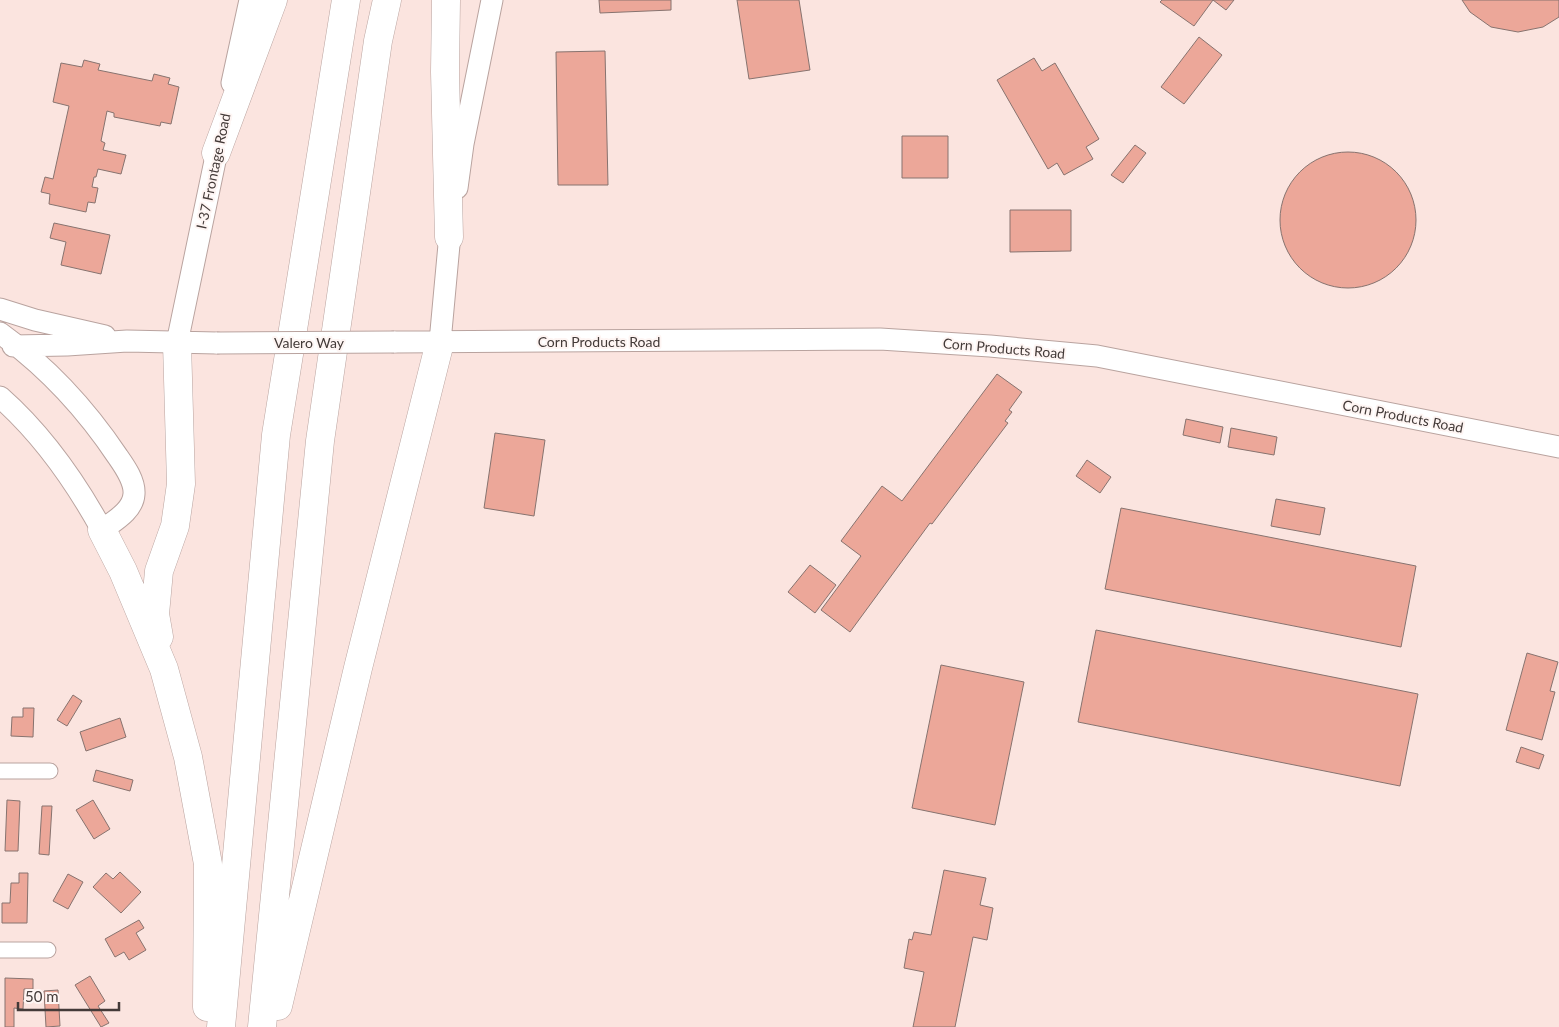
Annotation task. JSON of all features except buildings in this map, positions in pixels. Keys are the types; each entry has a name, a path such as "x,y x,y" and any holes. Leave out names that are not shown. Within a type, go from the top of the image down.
{"highway":[{"path":"216,153 273,0"},
{"path":"221,1027 276,435 346,0"},
{"path":"262,1027 320,441 378,41 387,0"},
{"path":"446,0 445,72 449,237"},
{"path":"274,1027 358,668 440,342"},
{"path":"177,343 181,484 175,526 159,571 155,614 164,669 188,757 208,864 206,1027"},
{"path":"102,530 123,571 164,669"}],"main road":[{"name":"I-37 Frontage Road","path":"177,343 250,0"},
{"path":"440,342 449,237 464,144 492,0"},
{"path":"0,309 43,322 127,341"},
{"path":"0,333 9,346 51,376 98,428 124,466 132,483 134,495 131,507 102,530 69,474 19,414 0,397"},
{"name":"Corn Products Road","path":"440,342 880,339 1000,346 1097,356 1559,447"},
{"path":"9,346 127,341 177,343"},
{"name":"Valero Way","path":"177,343 440,342"}],"street":[{"path":"0,771 50,771"},
{"path":"0,950 48,950"}]}
